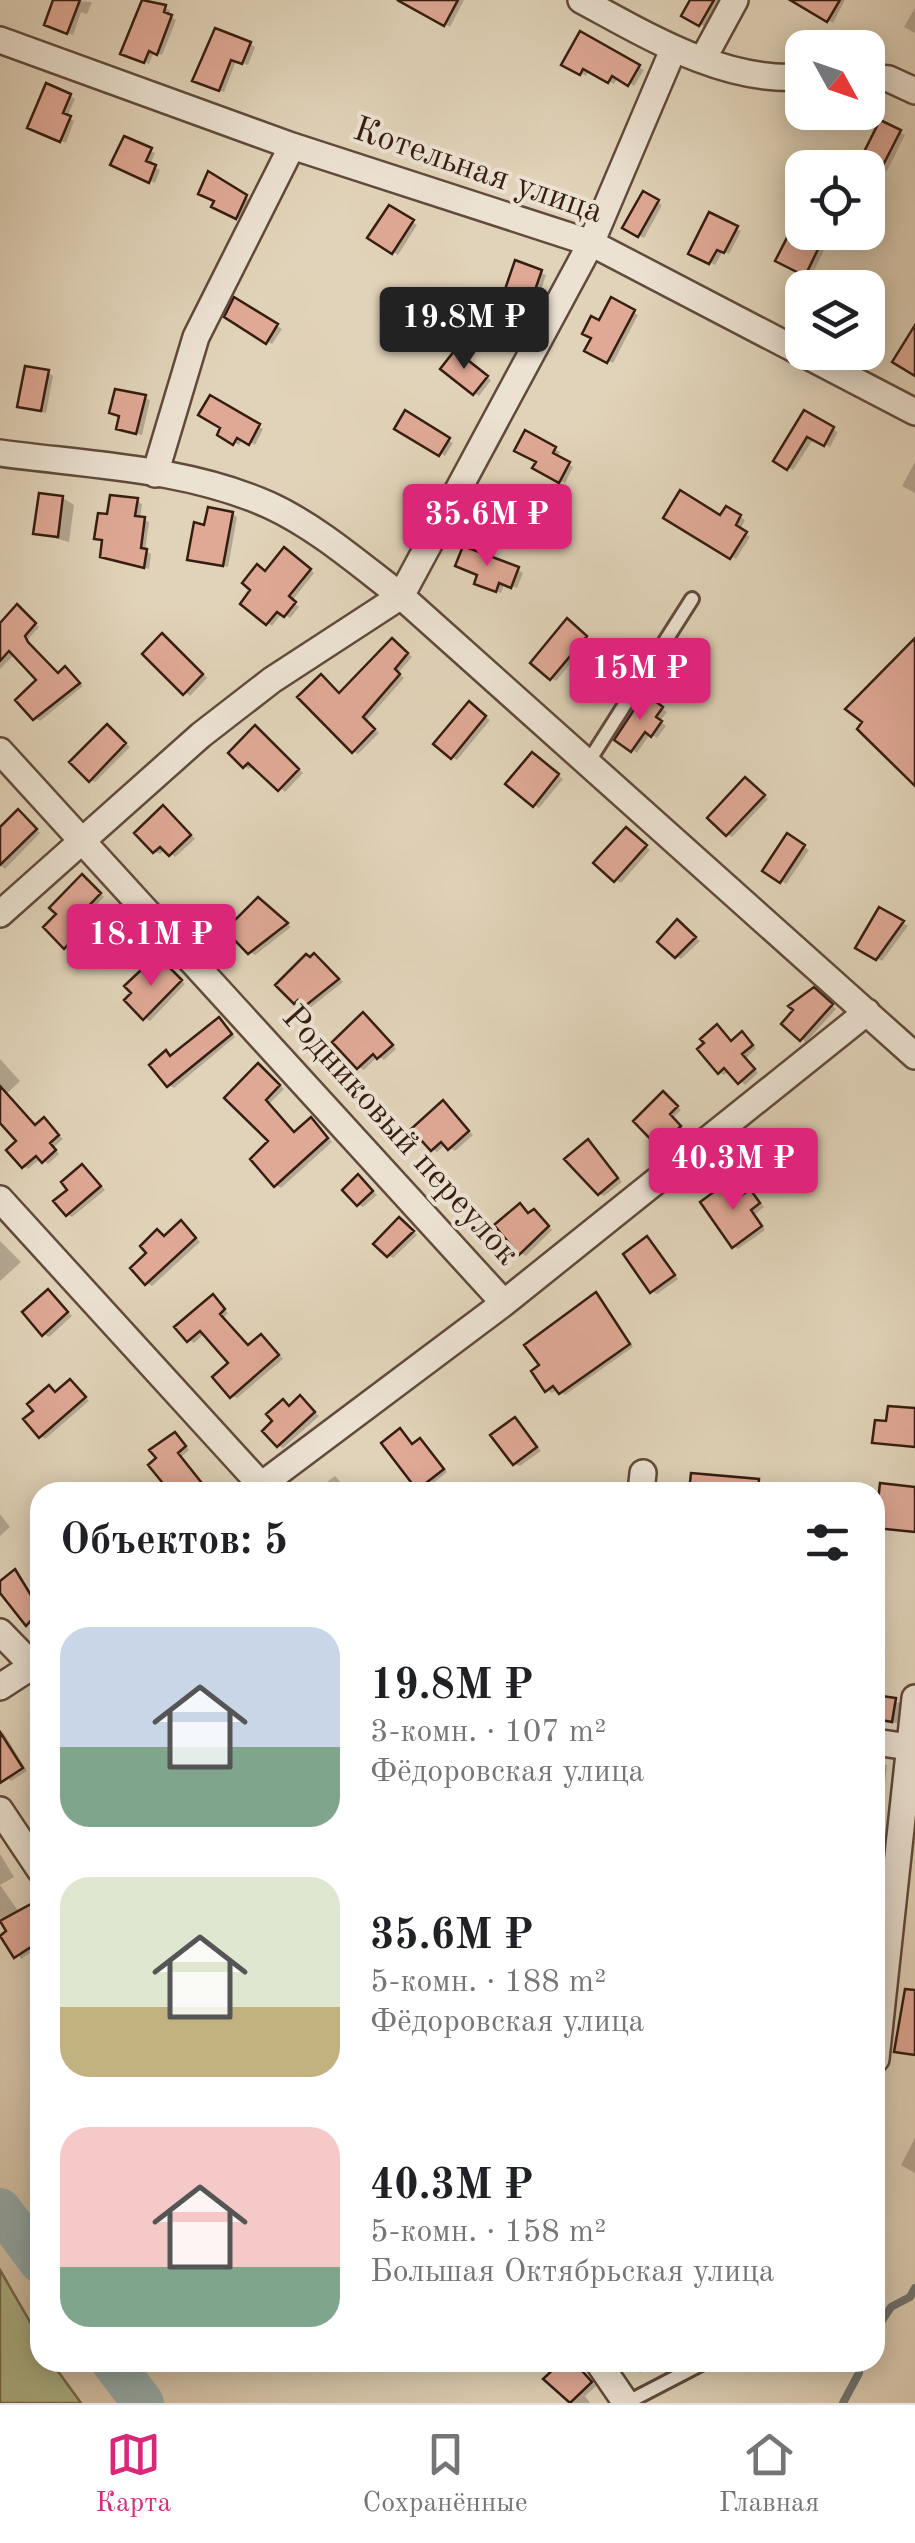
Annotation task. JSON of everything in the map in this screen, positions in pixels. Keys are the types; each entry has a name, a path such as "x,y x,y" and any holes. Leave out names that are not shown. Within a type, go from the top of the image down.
{"street":[{"path":"581,0 672,50 785,79"},
{"path":"703,60 736,0"},
{"name":"Котельная улица","path":"0,40 292,146 591,243 915,412"},
{"path":"0,914 80,840 272,680 400,596 591,243 672,50"},
{"path":"885,78 915,91"},
{"path":"155,474 196,337 292,146"},
{"path":"0,453 216,485 271,506 335,545 400,596 915,1056"},
{"name":"Родниковый переулок","path":"0,752 504,1303"},
{"path":"265,1482 504,1303 867,1012"},
{"path":"0,1199 250,1482"},
{"path":"0,1632 30,1658"},
{"path":"0,1687 30,1667"},
{"path":"885,1982 915,1698"},
{"path":"885,1743 912,1747"},
{"path":"0,1810 30,1855"},
{"path":"605,2372 626,2403"}],"lane":[{"path":"588,764 692,599"},
{"path":"626,2403 686,2372"}],"green space":[{"path":"0,2270 30,2322 30,2372 59,2372 81,2403 0,2403"}],"building":[{"path":"53,0 80,0 67,34 44,25"},
{"path":"142,0 166,5 164,12 172,15 157,55 149,51 144,63 120,54"},
{"path":"397,0 458,0 444,26"},
{"path":"690,0 714,0 699,26 681,16"},
{"path":"790,0 840,0 827,22"},
{"path":"215,28 251,42 242,64 231,60 219,91 192,81"},
{"path":"580,31 640,65 628,86 612,76 608,83 583,69 580,75 561,65"},
{"path":"46,83 71,94 63,113 71,116 60,142 27,128"},
{"path":"885,122 901,130 885,161 885,150 865,150 875,130 885,130"},
{"path":"124,136 152,148 146,161 156,165 149,183 110,165"},
{"path":"208,171 247,195 236,219 211,207 214,201 198,194"},
{"path":"643,191 659,200 638,237 622,228"},
{"path":"389,205 414,220 392,254 367,238"},
{"path":"709,212 738,226 724,253 717,250 709,264 688,254"},
{"path":"785,242 785,250 818,250 808,270 793,270 775,261"},
{"path":"515,260 542,270 526,316 499,307"},
{"path":"234,297 278,324 266,344 224,317"},
{"path":"611,297 635,310 607,363 584,351 591,338 582,334 591,316 599,320"},
{"path":"915,325 915,376 892,362"},
{"path":"455,350 488,376 473,395 440,369"},
{"path":"25,366 49,370 41,411 17,407"},
{"path":"115,389 146,395 136,434 116,429 119,416 109,413"},
{"path":"210,395 260,424 249,445 237,438 233,445 217,435 220,428 198,415"},
{"path":"405,410 450,438 439,456 394,429"},
{"path":"804,410 834,427 824,446 807,437 787,470 773,461"},
{"path":"525,430 556,447 553,453 570,462 559,483 532,468 536,462 514,451"},
{"path":"680,490 720,515 726,506 741,515 736,525 747,532 730,559 663,518"},
{"path":"39,493 63,496 58,537 33,534"},
{"path":"110,495 138,498 135,516 145,517 141,548 147,549 144,568 100,557 102,540 94,539 98,513 107,514"},
{"path":"208,507 233,512 223,566 187,560 194,522 204,525"},
{"path":"463,546 519,567 511,588 499,583 496,592 474,584 477,575 455,566"},
{"path":"284,547 311,569 289,596 296,602 284,617 277,612 266,625 240,604 250,590 242,583 257,564 265,571"},
{"path":"17,604 36,623 25,636 28,642 58,673 65,666 80,683 33,720 15,700 36,680 9,651 0,661 0,623"},
{"path":"567,618 587,636 550,680 530,663"},
{"path":"162,633 203,674 183,695 142,654"},
{"path":"392,638 408,653 395,669 400,674 363,717 375,729 352,753 297,697 321,674 339,693"},
{"path":"915,638 915,786 857,729 862,722 845,709"},
{"path":"645,693 663,707 656,717 662,721 651,737 645,732 631,752 614,740"},
{"path":"469,701 486,716 451,759 433,744"},
{"path":"107,724 126,743 89,782 69,762"},
{"path":"255,725 299,769 278,791 248,763 243,768 228,753"},
{"path":"532,752 559,774 533,807 505,784"},
{"path":"745,777 765,795 726,836 707,818"},
{"path":"163,805 191,835 169,856 160,847 153,853 134,833"},
{"path":"18,809 37,829 0,865 0,827"},
{"path":"626,827 647,845 614,882 593,863"},
{"path":"787,833 805,845 780,883 762,871"},
{"path":"82,874 101,893 80,915 88,923 64,949 43,927 56,914 49,908"},
{"path":"258,897 288,923 248,954 225,930"},
{"path":"879,907 904,921 876,960 855,948"},
{"path":"677,919 696,937 675,958 657,942"},
{"path":"314,953 339,979 305,1006 298,1000 294,1004 275,985 306,954 310,957"},
{"path":"163,961 182,980 143,1020 124,1000 131,993 124,986 141,970 147,976"},
{"path":"814,987 833,1004 800,1041 781,1024 793,1010 788,1006"},
{"path":"363,1012 393,1045 377,1059 373,1054 357,1069 332,1042"},
{"path":"219,1017 232,1034 167,1087 149,1065 166,1050 170,1056"},
{"path":"717,1024 731,1041 742,1031 753,1045 742,1054 755,1069 738,1084 724,1068 718,1074 697,1049 704,1043 700,1039"},
{"path":"258,1063 280,1085 266,1100 294,1132 311,1117 328,1138 274,1187 250,1159 268,1141 224,1098"},
{"path":"0,1086 35,1125 44,1117 59,1135 50,1143 56,1150 42,1163 36,1156 22,1168 6,1150 16,1141 0,1123"},
{"path":"663,1091 678,1106 670,1114 681,1126 659,1148 633,1121"},
{"path":"443,1100 469,1131 448,1150 441,1142 431,1151 411,1129"},
{"path":"588,1139 618,1178 598,1195 564,1159"},
{"path":"82,1164 101,1186 66,1216 53,1201 67,1190 61,1182"},
{"path":"358,1174 373,1191 357,1206 342,1190"},
{"path":"730,1180 741,1196 750,1189 760,1203 751,1210 762,1226 732,1248 700,1202"},
{"path":"520,1203 528,1213 534,1209 549,1226 519,1255 494,1225"},
{"path":"399,1217 414,1231 387,1257 373,1244"},
{"path":"181,1220 196,1238 145,1285 130,1268 146,1253 140,1246 157,1229 164,1236"},
{"path":"647,1236 675,1275 650,1293 623,1254"},
{"path":"48,1289 68,1312 42,1336 22,1312"},
{"path":"596,1292 630,1344 559,1394 553,1386 545,1392 531,1371 539,1365 524,1345"},
{"path":"213,1294 225,1309 220,1314 248,1345 261,1334 279,1355 230,1398 212,1377 228,1363 200,1331 187,1342 174,1327"},
{"path":"70,1379 86,1397 39,1438 23,1419 33,1411 27,1404 49,1385 55,1392"},
{"path":"300,1395 315,1412 277,1447 262,1431 272,1421 266,1414 283,1399 289,1406"},
{"path":"888,1406 915,1408 915,1447 872,1443 875,1420 886,1421"},
{"path":"515,1417 537,1447 513,1465 490,1435"},
{"path":"400,1428 412,1444 420,1438 444,1469 427,1482 411,1482 381,1443"},
{"path":"175,1432 186,1446 178,1453 201,1482 162,1482 148,1465 156,1458 149,1450"},
{"path":"691,1473 759,1479 759,1482 690,1482"},
{"path":"885,1484 915,1487 915,1532 885,1529"},
{"path":"15,1569 30,1594 30,1621 26,1626 0,1593 0,1581"},
{"path":"885,1696 896,1698 892,1722 885,1721"},
{"path":"0,1732 23,1768 0,1783"},
{"path":"30,1904 30,1948 14,1958 0,1936 6,1931 0,1921"},
{"path":"905,1989 915,1990 915,2055 894,2052"},
{"path":"550,2372 583,2372 592,2382 570,2403 543,2379"}],"waterway":[{"path":"0,2209 30,2249"},
{"path":"885,2316 891,2307 910,2297 915,2288"},
{"path":"120,2372 143,2403"},
{"path":"843,2403 859,2372"}]}
